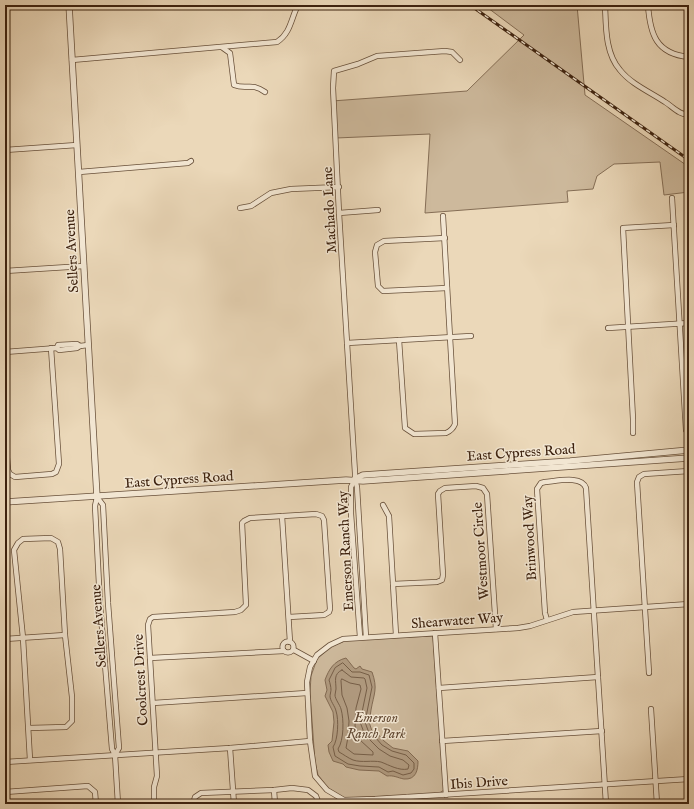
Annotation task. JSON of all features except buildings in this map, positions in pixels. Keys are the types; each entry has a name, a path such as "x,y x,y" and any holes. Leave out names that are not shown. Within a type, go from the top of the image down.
{"street":[{"name":"Sellers Avenue","path":"69,5 97,496 95,506 100,604 112,749 115,755 118,804"},
{"path":"72,60 278,42 284,37 288,30 298,5"},
{"path":"605,5 610,52 619,70 633,82 667,103 681,114 689,114"},
{"path":"648,5 649,23 652,35 660,46 672,54 689,57"},
{"path":"221,47 230,53 234,85 238,87 257,86 265,92"},
{"name":"Machado Lane","path":"355,479 339,213 339,187 333,88 334,71 358,64 377,56 444,50 452,52 460,60"},
{"path":"5,150 76,145"},
{"path":"79,172 188,163 191,161"},
{"path":"240,208 251,206 271,193 291,189 339,187"},
{"path":"672,198 686,430"},
{"path":"339,213 378,210"},
{"path":"399,340 405,428 414,434 446,433 453,428 455,424 444,216"},
{"path":"632,433 633,419 623,228 674,225"},
{"path":"445,238 384,241 378,246 375,252 378,286 383,291 448,288"},
{"path":"5,271 84,266"},
{"path":"608,328 689,324"},
{"path":"347,343 471,336"},
{"path":"5,352 54,348 58,345 88,345"},
{"path":"5,432 8,470 10,474 15,476 52,474 56,472 58,468 54,348"},
{"name":"East Cypress Road","path":"355,479 363,475 570,461 689,450"},
{"name":"East Cypress Road","path":"5,502 355,479 364,481 689,458"},
{"path":"649,673 637,482 639,477 644,474 688,471 689,508"},
{"name":"Emerson Ranch Way","path":"355,479 357,487 366,637"},
{"name":"Emerson Ranch Way","path":"355,479 351,488 351,514 360,637"},
{"name":"Brinwood Way","path":"547,620 545,613 537,492 539,485 545,482 579,480 585,484 594,609"},
{"name":"Westmoor Circle","path":"394,584 437,582 442,580 443,575 438,494 445,488 480,486 486,490 487,494 496,629"},
{"name":"Sellers Avenue","path":"97,496 103,505 108,603 119,748 115,755"},
{"path":"383,504 389,516 396,635"},
{"path":"289,617 324,615 330,610 324,520 322,516 316,514 282,516 290,642 294,646 294,650 314,661"},
{"name":"Coolcrest Drive","path":"154,804 154,787 157,776 148,625 150,619 153,617 235,612 244,608 246,605 241,526 244,520 250,518 282,516"},
{"path":"29,728 66,727 72,721 72,697 65,635 60,549 58,542 51,538 23,539 18,543 14,550 23,638 30,760"},
{"name":"Shearwater Way","path":"310,741 307,682 310,667 317,655 330,645 343,639 530,626 573,612 594,609 689,604"},
{"path":"594,609 606,804"},
{"path":"435,633 446,795"},
{"path":"5,639 65,635"},
{"path":"284,651 284,644 286,642 290,642"},
{"path":"150,658 284,651 289,653 294,650"},
{"path":"439,688 598,677"},
{"path":"153,703 307,693"},
{"path":"651,709 657,804"},
{"path":"442,741 602,731"},
{"path":"5,762 230,748 310,741"},
{"name":"Ibis Drive","path":"310,741 315,776 327,790 344,800 364,802 407,797 689,779"},
{"path":"230,748 234,804"},
{"path":"5,792 88,786 95,792 96,804"},
{"path":"193,804 195,797 201,794 292,788 308,790 316,796 319,804"},
{"path":"274,790 275,804"},
{"path":"407,797 407,804"}],"green space":[{"path":"484,5 577,5 585,95 689,167 689,192 664,195 660,162 614,164 597,176 593,189 567,191 568,202 425,213 430,134 336,138 332,101 467,91 524,35"},
{"name":"Emerson Ranch Park","path":"433,636 444,790 438,794 344,798 328,788 318,775 315,762 310,693 311,676 317,659 330,647 347,640"}],"water":[{"path":"346,658 354,668 356,669 360,666 362,669 372,672 375,687 369,722 372,731 377,733 393,748 408,751 418,761 416,774 411,778 404,779 394,776 387,776 379,771 359,770 346,767 343,764 333,761 328,745 332,741 334,722 333,712 325,696 327,690 325,680 332,666 338,661"}],"railway":[{"path":"470,5 689,160"}]}
